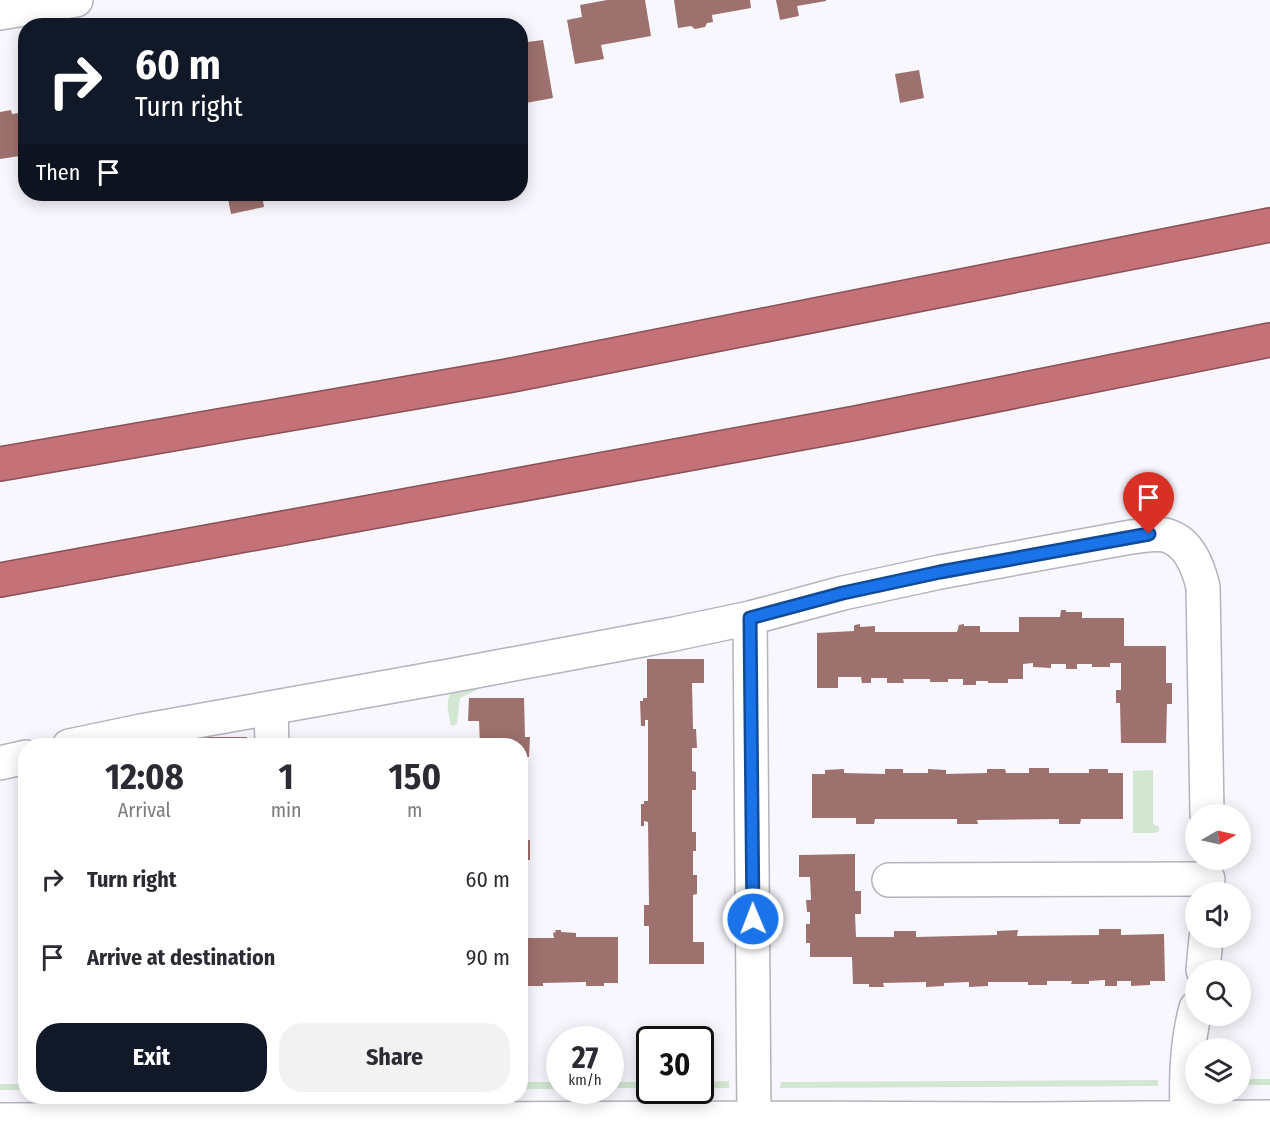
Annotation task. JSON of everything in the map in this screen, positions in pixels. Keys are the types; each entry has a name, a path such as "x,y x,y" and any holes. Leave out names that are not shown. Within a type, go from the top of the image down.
{"highway":[{"path":"0,464 507,376 1270,225"},
{"path":"0,580 844,426 1270,340"}],"street":[{"path":"0,13 76,0"},
{"path":"141,738 271,708 584,652 750,618 843,593 940,572 1149,534 1166,535 1180,542 1192,555 1199,569 1203,587 1208,804"},
{"path":"750,618 754,1118"},
{"path":"271,708 272,738"},
{"path":"0,763 18,758"},
{"path":"889,880 1208,877"},
{"path":"1187,1119 1187,1058 1190,1026"},
{"path":"0,1120 202,1108 1030,1121 1270,1118"}],"green space":[{"path":"485,686 460,698 457,724 451,726 448,699 452,692"},
{"path":"1153,770 1153,824 1159,827 1159,831 1133,833 1133,771"},
{"path":"1251,1079 1270,1079 1270,1085 1251,1085"},
{"path":"1158,1080 1158,1086 780,1088 781,1082"},
{"path":"729,1081 729,1088 714,1088 714,1082"},
{"path":"528,1082 546,1082 546,1089 528,1089"},
{"path":"624,1082 636,1082 636,1088 624,1088"},
{"path":"0,1084 18,1084 18,1090 0,1090"}],"building":[{"path":"607,0 645,0 651,36 601,45 604,59 575,64 567,20 582,17 580,5"},
{"path":"674,0 750,0 751,8 712,15 713,22 707,23 705,27 678,28"},
{"path":"776,0 826,1 797,6 799,16 780,20"},
{"path":"543,40 553,98 528,103 528,42"},
{"path":"919,70 924,98 900,103 895,74"},
{"path":"11,110 12,114 18,113 18,156 0,159 0,112"},
{"path":"228,201 263,201 264,207 231,214"},
{"path":"1061,610 1082,612 1082,618 1124,618 1124,646 1166,646 1166,683 1172,683 1172,704 1167,704 1166,743 1121,743 1120,703 1116,703 1116,690 1121,690 1121,663 1110,663 1110,667 1077,664 1077,669 1066,669 1066,664 1051,664 1051,668 1033,667 1033,663 1023,664 1023,679 1008,679 1008,683 976,681 976,685 963,685 963,679 930,682 930,679 903,679 904,683 887,683 887,678 871,678 871,683 862,683 861,677 838,677 838,688 817,688 817,633 854,631 854,626 860,624 860,627 875,626 875,632 957,632 959,625 964,624 964,626 980,626 980,632 1019,632 1019,617 1060,617"},
{"path":"647,659 704,659 704,683 692,683 693,729 696,729 697,748 692,748 692,771 696,772 696,790 692,790 692,832 696,832 693,875 697,875 697,894 693,895 693,942 704,942 704,964 649,964 649,926 644,926 644,905 649,905 648,822 644,821 644,826 641,826 641,804 648,801 648,720 645,720 645,726 641,726 640,701 647,698"},
{"path":"469,698 524,698 525,737 530,737 529,757 528,738 480,738 479,721 468,721"},
{"path":"177,737 247,737 247,738"},
{"path":"1029,768 1049,768 1049,773 1089,773 1089,769 1108,769 1108,773 1123,773 1123,819 1081,819 1080,824 1059,824 1059,819 977,820 978,824 957,824 957,819 875,819 874,824 856,824 856,818 812,818 812,774 825,774 825,770 844,769 844,773 885,774 885,769 903,769 903,773 928,773 928,769 946,770 946,774 987,773 987,769 1005,769 1006,773 1029,773"},
{"path":"528,840 530,840 530,860 528,860"},
{"path":"855,854 855,891 861,891 861,914 855,914 856,937 894,937 894,931 916,931 916,937 997,935 997,931 1018,930 1017,936 1099,935 1099,929 1121,929 1121,935 1164,934 1165,981 1150,981 1150,985 1131,986 1131,981 1117,981 1117,986 1105,986 1105,980 1089,981 1089,984 1047,981 1047,985 1028,985 1028,982 988,982 988,986 969,987 969,982 944,983 944,986 926,987 926,982 883,983 884,987 853,984 852,957 810,957 810,943 806,943 806,924 810,924 810,912 807,912 806,900 811,900 810,877 799,877 799,855"},
{"path":"555,930 561,930 561,932 576,933 576,937 618,937 618,983 604,983 604,986 586,986 586,982 543,983 543,986 528,986 528,938 554,938 553,933 556,932"}],"route":[{"path":"753,919 750,618 843,593 940,572 1149,534"}]}
